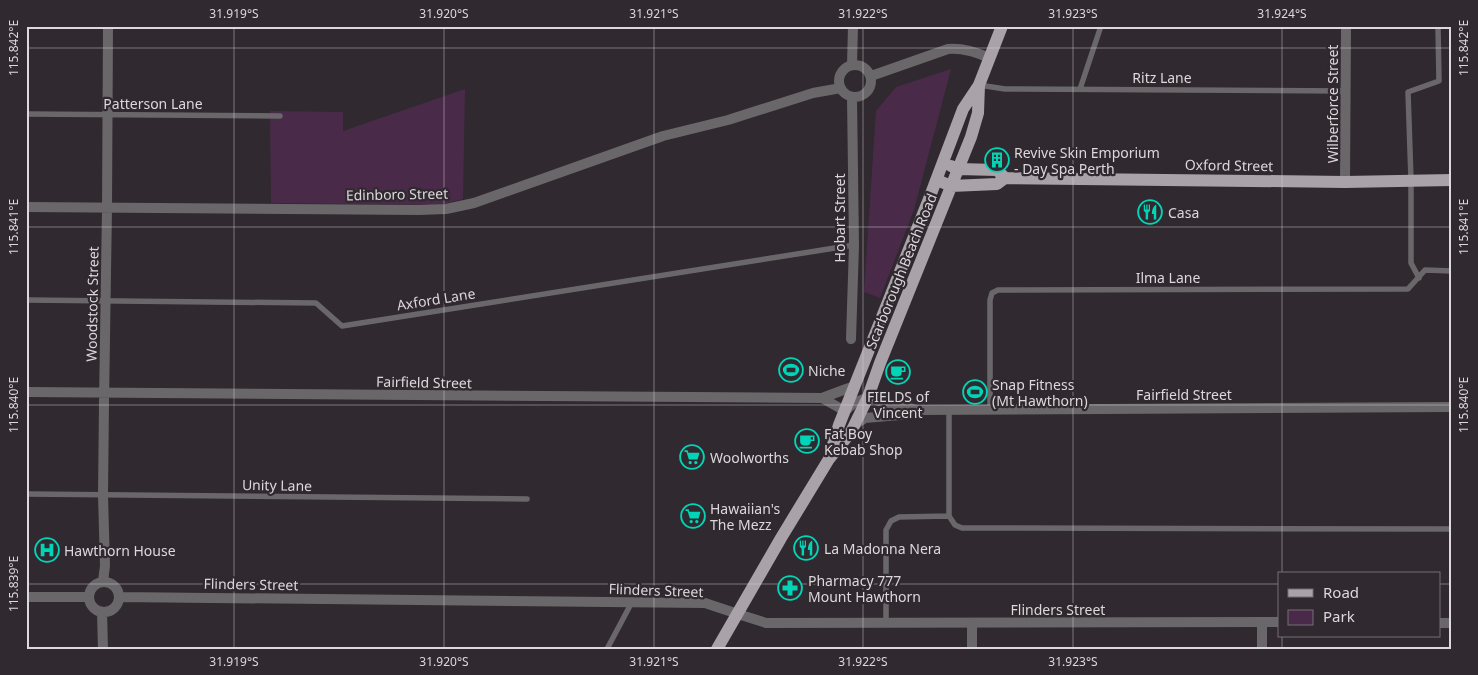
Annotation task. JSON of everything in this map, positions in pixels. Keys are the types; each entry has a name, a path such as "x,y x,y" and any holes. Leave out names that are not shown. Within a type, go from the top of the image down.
{"main road":[{"name":"Scarborough Beach Road","path":"829,458 839,425 963,109 980,85 1002,26"},
{"name":"Scarborough Beach Road","path":"717,649 829,458 851,432 868,397 971,137 978,113 980,85"},
{"name":"Oxford Street","path":"943,163 958,169 997,170 1006,178"},
{"name":"Oxford Street","path":"936,180 951,186 998,184 1006,178 1345,182 1452,180"}],"street":[{"name":"Woodstock Street","path":"103,581 105,566 103,495 108,26"},
{"path":"852,65 853,26"},
{"name":"Wilberforce Street","path":"1345,182 1346,26"},
{"path":"871,76 948,49 960,48 971,50 990,58"},
{"path":"852,65 863,66 871,76 869,90 861,96 852,97 840,88 839,83 842,71 852,65"},
{"name":"Edinboro Street","path":"26,207 446,209 474,203 663,136 728,120 813,93 840,88"},
{"name":"Hobart Street","path":"851,339 854,245 852,97"},
{"name":"Fairfield Street","path":"26,392 822,398 854,386"},
{"path":"845,411 854,403 868,397"},
{"name":"Fairfield Street","path":"868,397 890,405 900,405 916,410"},
{"name":"Fairfield Street","path":"822,398 845,411"},
{"name":"Fairfield Street","path":"854,425 866,418 900,415 916,410 949,409 1452,407"},
{"path":"103,581 114,585 120,597 113,609 102,612 91,605 88,597 93,586 103,581"},
{"path":"26,597 88,597"},
{"name":"Flinders Street","path":"120,597 704,603 766,623 1278,622"},
{"path":"102,612 103,649"},
{"path":"1262,622 1262,649"},
{"path":"972,623 972,649"}],"lane":[{"path":"1080,89 1101,26"},
{"path":"1419,278 1411,263 1408,92 1439,81 1438,26"},
{"name":"Ritz Lane","path":"980,85 1005,89 1345,91"},
{"name":"Patterson Lane","path":"26,114 280,116"},
{"name":"Axford Lane","path":"26,300 316,303 342,326 854,245"},
{"name":"Ilma Lane","path":"990,409 990,300 992,293 998,290 1408,289 1425,270 1452,271"},
{"path":"949,409 949,516 954,525 962,528 1452,529"},
{"name":"Unity Lane","path":"26,494 527,500"},
{"path":"886,624 886,530 891,520 899,517 949,516"},
{"path":"607,649 632,602"}],"green space":[{"path":"951,69 914,210 880,298 864,292 876,111 896,87"},
{"path":"465,89 463,199 439,205 271,203 270,111 343,112 343,131"}],"place":[{"name":"Revive Skin Emporium - Day Spa Perth","path":"997,160"},
{"name":"Casa","path":"1150,212"},
{"name":"Niche","path":"791,370"},
{"name":"FIELDS of Vincent","path":"898,372"},
{"name":"Snap Fitness (Mt Hawthorn)","path":"975,392"},
{"name":"Fat Boy Kebab Shop","path":"807,441"},
{"name":"Woolworths","path":"692,457"},
{"name":"Hawaiian's The Mezz","path":"693,516"},
{"name":"La Madonna Nera","path":"806,548"},
{"name":"Hawthorn House","path":"47,550"},
{"name":"Pharmacy 777 Mount Hawthorn","path":"790,588"}]}
